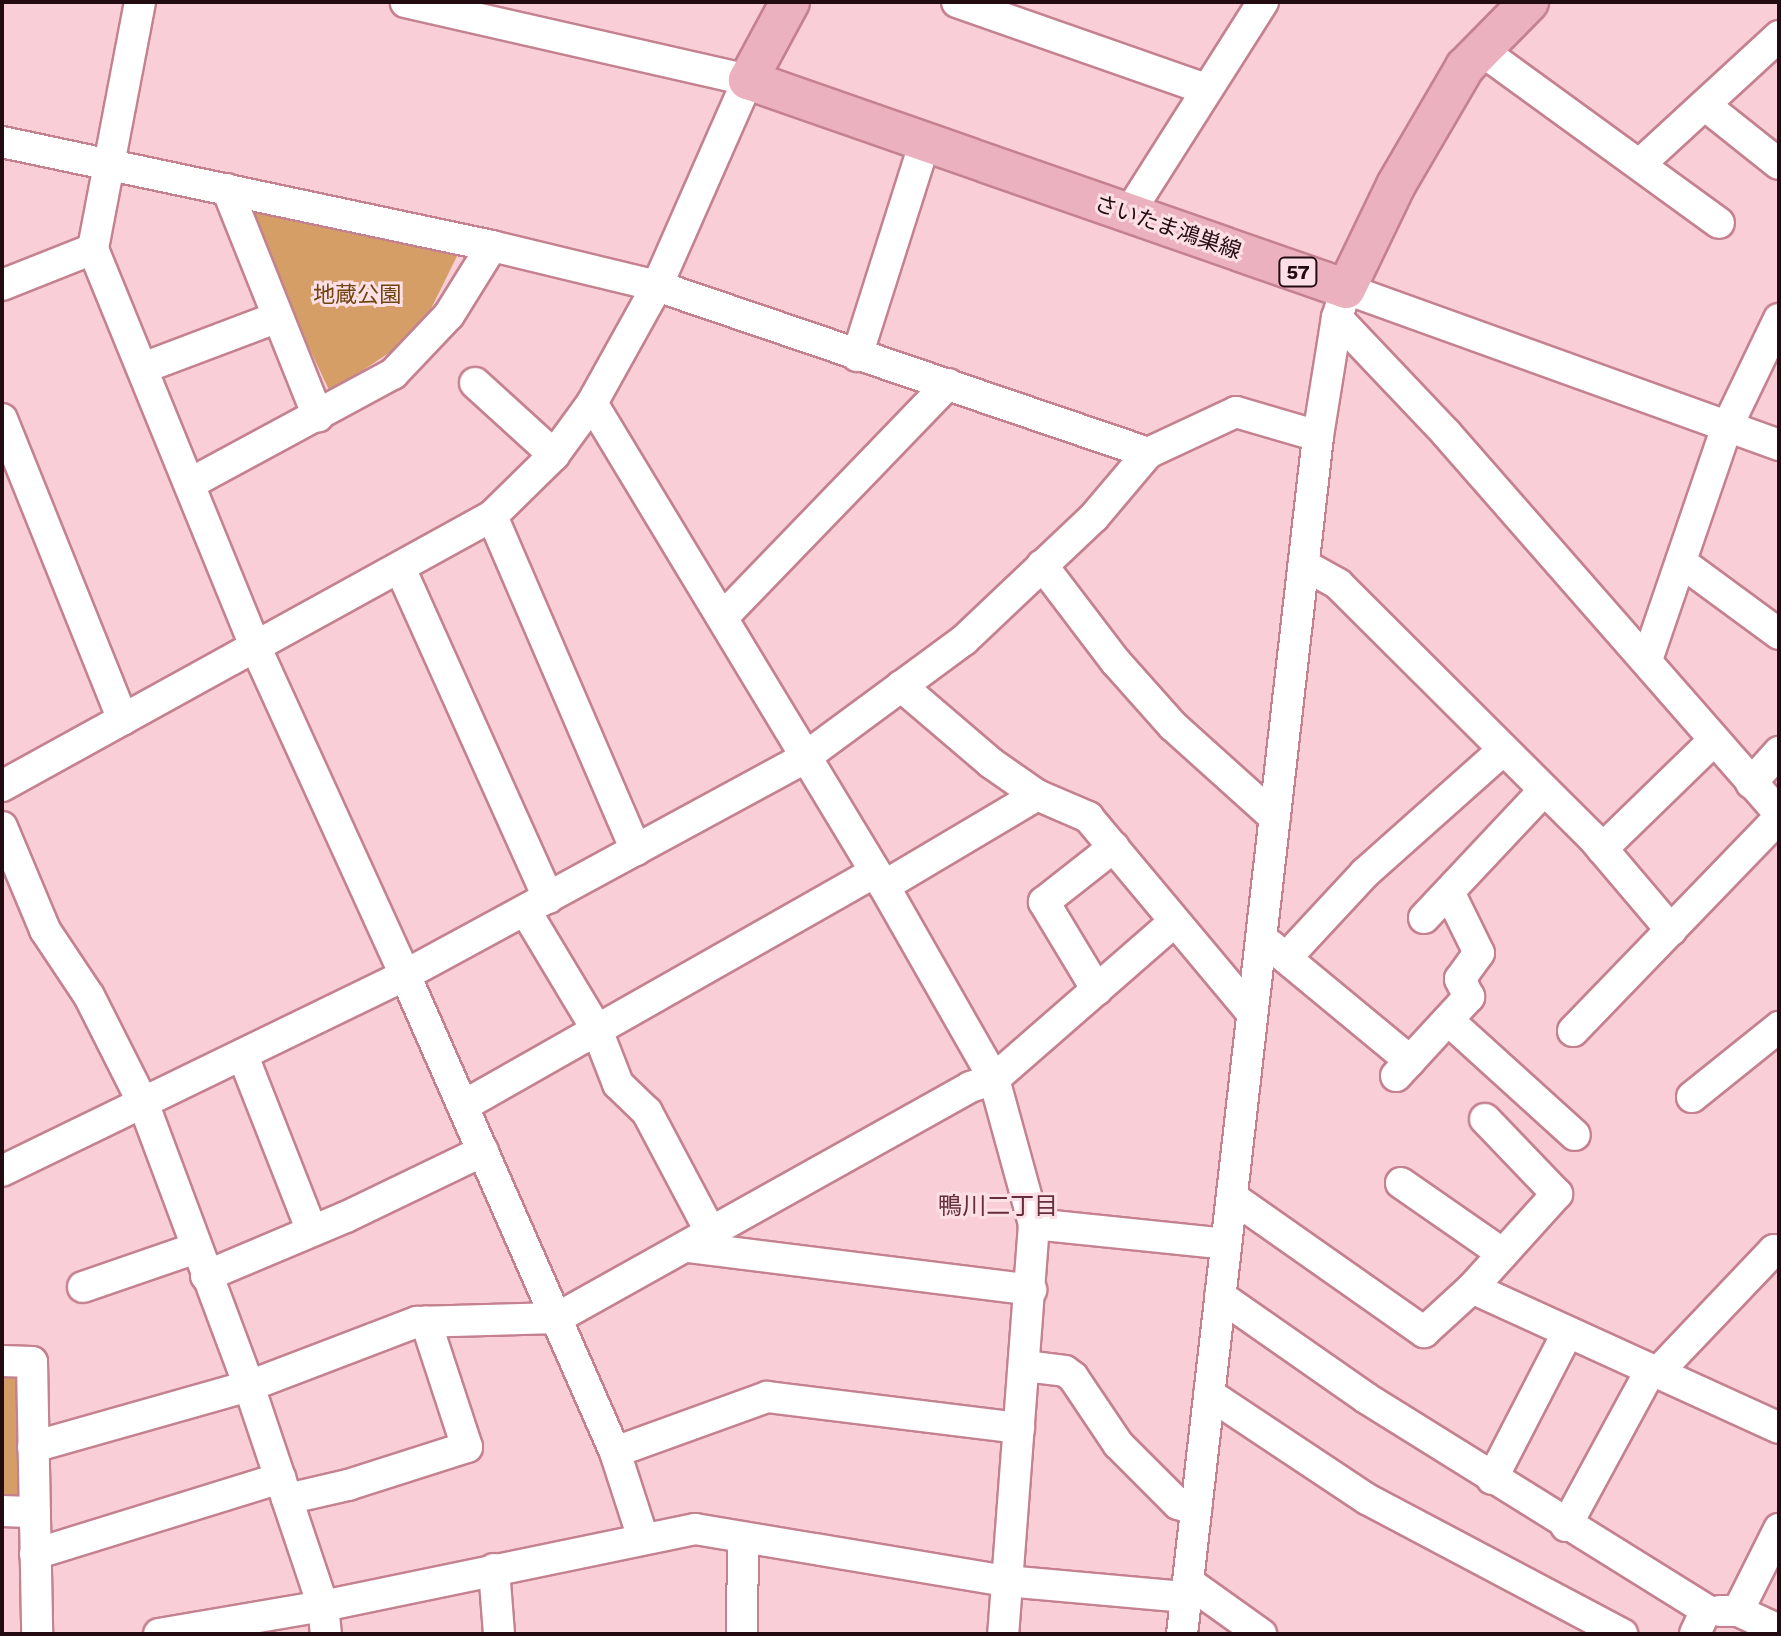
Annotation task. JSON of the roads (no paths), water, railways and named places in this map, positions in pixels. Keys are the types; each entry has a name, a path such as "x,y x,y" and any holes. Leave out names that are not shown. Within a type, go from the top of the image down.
{"main road":[{"path":"748,80 790,2"},
{"name":"57","path":"1341,304 1396,185 1465,67 1529,2"},
{"name":"さいたま鴻巣線","path":"748,80 1129,213 1341,304"}],"street":[{"path":"140,2 93,249 256,648 405,975 615,1452 643,1538"},
{"path":"2,786 492,516 554,455 592,403 657,286 748,80 406,2"},
{"path":"957,2 1206,89"},
{"path":"1129,213 1263,2"},
{"path":"1640,164 1779,36"},
{"path":"1481,50 1719,223"},
{"path":"1706,106 1779,164"},
{"path":"2,142 492,246 657,286 1148,453"},
{"path":"857,356 925,142"},
{"path":"227,189 318,417"},
{"path":"191,483 393,374 449,315 492,246"},
{"path":"2,285 93,249"},
{"path":"1341,304 1779,445"},
{"path":"1182,1634 1318,436 1341,304"},
{"path":"1341,304 1446,433 1779,815 1573,1031"},
{"path":"143,368 278,317"},
{"path":"1647,660 1727,427 1779,319"},
{"path":"475,383 554,455"},
{"path":"723,617 948,384"},
{"path":"592,403 879,879 994,1079 1034,1224 1003,1634"},
{"path":"4,1165 144,1105 405,975 804,758 964,640 1094,517 1148,453 1236,412 1318,436"},
{"path":"2,419 123,720"},
{"path":"492,516 636,850"},
{"path":"1681,562 1779,634"},
{"path":"1042,565 1116,662 1173,726 1275,818"},
{"path":"1304,565 1338,584 1602,849 1671,930"},
{"path":"400,568 536,904 597,1030 618,1084 647,1112 700,1240"},
{"path":"901,686 991,763 1037,795 1088,817 1252,1013"},
{"path":"1602,849 1713,741"},
{"path":"1287,957 1365,873 1503,750"},
{"path":"1751,783 1779,752"},
{"path":"1424,918 1544,790"},
{"path":"463,1106 597,1030 1037,795"},
{"path":"2,827 45,930 89,996 144,1105 249,1386 325,1620"},
{"path":"1097,990 1044,902 1114,847"},
{"path":"1261,938 1287,957 1403,1069 1469,997 1460,979 1479,953 1449,892"},
{"path":"33,1447 249,1386 417,1322 557,1318 970,1087 994,1079 1174,922"},
{"path":"1448,1020 1575,1135"},
{"path":"1692,1097 1779,1027"},
{"path":"243,1056 312,1231"},
{"path":"1232,1197 1424,1332 1472,1288 1557,1194 1485,1119"},
{"path":"206,1276 312,1231 483,1151"},
{"path":"1401,1183 1503,1254"},
{"path":"1034,1224 1226,1244"},
{"path":"700,1240 1031,1290"},
{"path":"83,1287 196,1248"},
{"path":"1566,1526 1653,1372 1774,1250 1779,1253"},
{"path":"1472,1288 1567,1334 1779,1428"},
{"path":"1220,1296 1366,1398 1566,1526 1701,1622 1738,1611 1779,1630"},
{"path":"35,1554 284,1488 348,1485 467,1447 426,1322"},
{"path":"1492,1479 1567,1334"},
{"path":"2,1361 32,1362 37,1634"},
{"path":"1025,1366 1065,1371 1073,1377 1118,1444 1178,1504 1196,1509"},
{"path":"1209,1394 1367,1499 1622,1634"},
{"path":"615,1452 767,1397 1019,1428"},
{"path":"2,1511 35,1512"},
{"path":"159,1634 325,1620 494,1569 695,1529 1006,1581 1187,1590 1261,1634"},
{"path":"1738,1611 1779,1529"},
{"path":"742,1634 743,1538"},
{"path":"494,1569 499,1634"}],"district":[{"name":"鴨川二丁目","path":"998,1207"}],"park label":[{"name":"地蔵公園","path":"357,295"}]}
